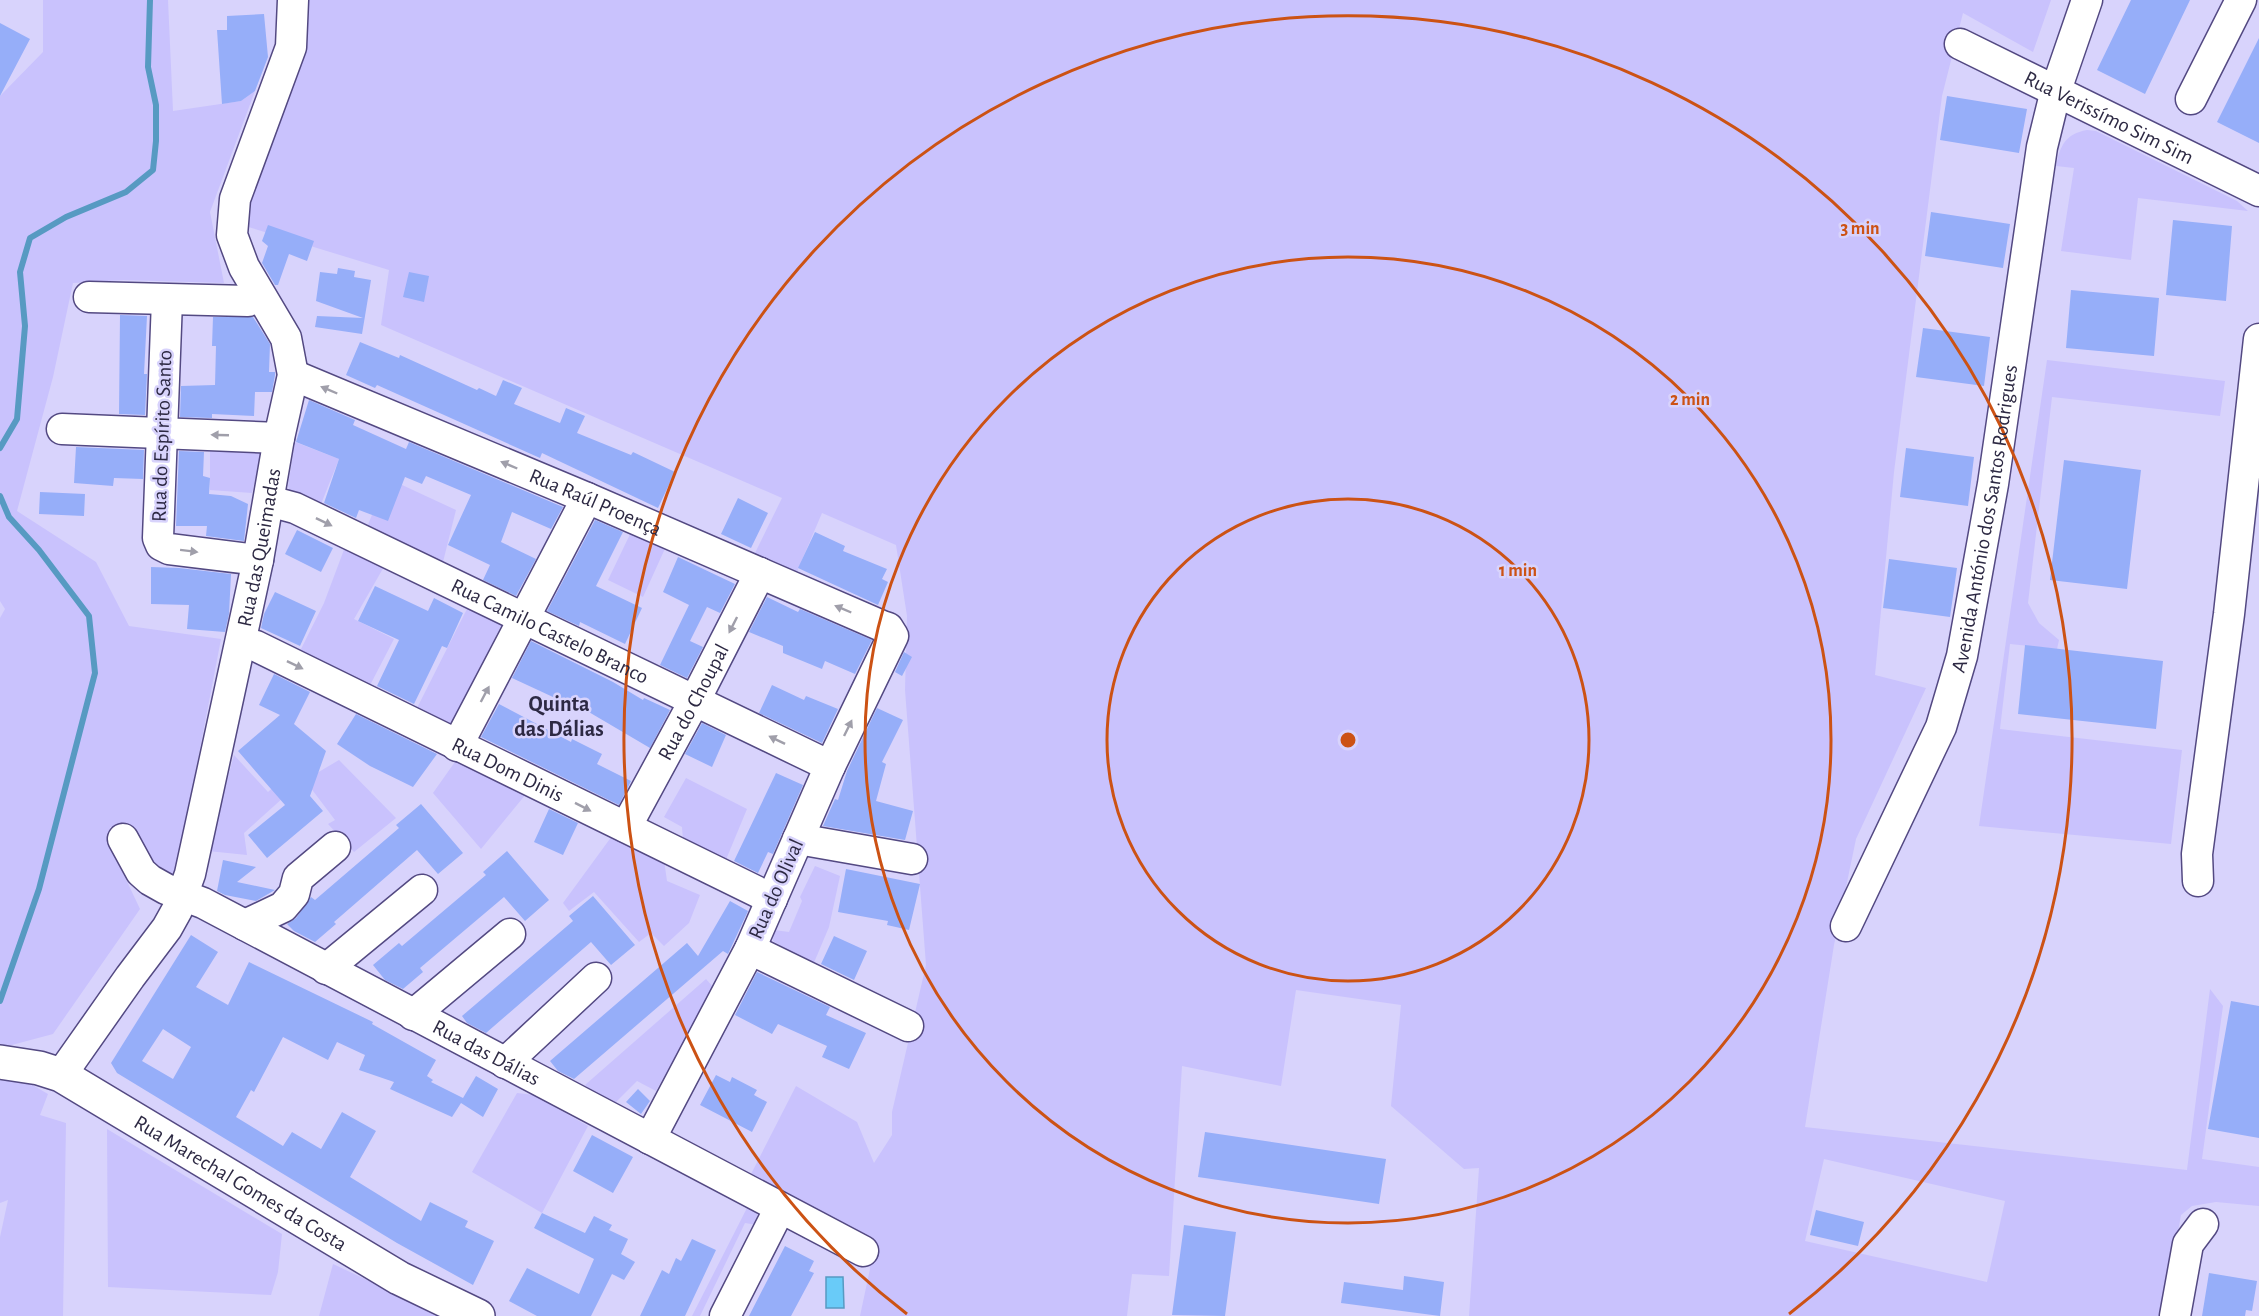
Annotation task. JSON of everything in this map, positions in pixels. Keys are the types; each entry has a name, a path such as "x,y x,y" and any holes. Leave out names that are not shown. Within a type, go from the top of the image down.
{"main road":[{"name":"Rua Marechal Gomes da Costa","path":"0,1062 39,1068 61,1076 399,1278 478,1316"}],"street":[{"name":"Rua das Queimadas","path":"61,1076 130,976 167,928 183,896 190,874 241,642 293,375 286,338 244,267 232,235 235,199 291,47 293,0"},
{"name":"Avenida António dos Santos Rodrigues","path":"1846,926 1941,728 1962,656 1993,484 2042,147 2056,90 2087,0"},
{"path":"2191,99 2241,0"},
{"name":"Rua Verissímo Sim Sim","path":"1960,44 2259,191"},
{"path":"89,297 248,301"},
{"name":"Rua do Espírito Santo","path":"167,300 158,538 161,545 169,549 258,560"},
{"path":"2198,881 2197,854 2226,637 2259,339"},
{"name":"Rua Raúl Proença","path":"293,375 587,498 888,628 893,636"},
{"path":"62,429 279,438"},
{"path":"457,746 587,498"},
{"name":"Rua Camilo Castelo Branco","path":"269,501 295,508 830,765"},
{"name":"Rua do Choupal","path":"626,827 760,573"},
{"name":"Rua do Olival","path":"650,1139 750,949 830,765 893,636"},
{"name":"Rua Dom Dinis","path":"241,642 256,646 772,899"},
{"name":"Rua das Dálias","path":"123,839 141,872 165,889 203,903 863,1251"},
{"path":"798,839 912,859"},
{"path":"245,925 283,906 294,894 298,878 335,847"},
{"path":"326,969 422,890"},
{"path":"413,1015 510,934"},
{"path":"750,949 908,1026"},
{"path":"505,1063 597,978"},
{"path":"725,1316 780,1208"},
{"path":"2175,1316 2188,1244 2203,1224"}],"shaded area":[{"path":"43,0 168,0 173,111 241,101 255,91 210,212 224,283 124,280 73,283 53,377 17,511 96,562 129,626 221,639 176,874 164,878 130,827 110,827 112,850 140,909 53,1034 8,1046 0,1045 0,618 5,609 0,601 0,96 43,52"},
{"path":"303,0 2051,0 2033,52 1963,13 1942,96 1894,472 1875,675 1926,688 1856,839 1834,945 1805,1127 2187,1170 2210,989 2223,1006 2202,1159 2259,1167 2259,1206 2216,1202 2192,1206 2181,1215 2163,1316 1469,1316 1479,1168 1464,1169 1391,1106 1401,1005 1296,990 1281,1086 1182,1066 1169,1276 1132,1274 1127,1316 860,1316 870,1269 862,1238 749,1178 796,1086 857,1122 874,1163 892,1135 892,1112 926,965 905,690 907,616 896,545 822,513 796,574 754,555 782,498 381,325 389,270 245,226 243,208","holes":["1824,1159 2005,1201 1987,1282 1805,1241"]},
{"path":"2087,130 2096,131 2237,201 2248,211 2138,198 2131,260 2061,251 2074,168 2056,166 2059,152 2073,134"},
{"path":"2047,360 2225,381 2220,416 2052,397 2028,603 2039,623 2059,640 2057,649 2010,644 2000,729 2182,750 2171,844 1979,826"},
{"path":"295,442 339,459 319,509 291,495 288,486"},
{"path":"210,444 263,446 252,493 210,490"},
{"path":"387,478 456,510 441,570 365,532"},
{"path":"634,526 668,542 643,597 608,580"},
{"path":"345,547 385,565 354,619 394,639 367,691 298,655 324,603"},
{"path":"469,605 503,622 449,728 416,710"},
{"path":"234,755 268,792 297,764 317,773 339,760 396,818 354,852 328,824 335,820 304,779 244,833 247,855 208,851"},
{"path":"457,759 526,794 481,849 433,793"},
{"path":"686,778 747,809 725,862 683,841 682,827 664,817"},
{"path":"612,836 664,860 667,881 700,895 689,923 664,946 651,933 639,942 594,892 569,911 563,903"},
{"path":"815,866 840,876 829,927 813,965 773,941 774,930 789,932 802,901 800,897"},
{"path":"706,979 714,988 656,1091 637,1081 612,1106 585,1085"},
{"path":"0,1080 29,1083 48,1094 40,1115 66,1123 63,1316 0,1316 0,1237 8,1200 0,1203"},
{"path":"517,1093 534,1095 588,1126 542,1213 472,1172"},
{"path":"107,1129 282,1234 278,1272 271,1295 108,1287"},
{"path":"748,1206 757,1214 757,1225 745,1223 700,1316 692,1316"},
{"path":"333,1264 444,1316 319,1316"}],"water":[{"path":"826,1277 843,1277 844,1308 826,1308"}],"building":[{"path":"2131,0 2190,0 2145,94 2097,70"},
{"path":"264,14 268,57 255,91 241,101 222,104 217,30 227,30 227,16"},
{"path":"0,23 30,39 0,96"},
{"path":"2259,38 2259,143 2217,122"},
{"path":"1947,96 2027,109 2019,153 1940,140"},
{"path":"1931,212 2010,224 2003,268 1925,256"},
{"path":"2173,220 2232,226 2226,301 2166,295"},
{"path":"268,225 314,241 307,261 289,254 278,285 275,285 262,263 268,246 262,241"},
{"path":"338,268 355,271 354,277 371,280 362,334 315,327 317,316 363,318 316,301 320,272 337,274"},
{"path":"409,272 429,276 424,302 403,297"},
{"path":"2071,290 2159,298 2154,356 2066,348"},
{"path":"120,315 147,316 144,374 147,374 145,415 119,414"},
{"path":"213,317 253,317 270,344 269,372 275,372 272,392 255,392 254,416 212,414 212,418 180,417 181,386 215,385 216,346 212,346"},
{"path":"1923,328 1990,337 1984,386 1916,377"},
{"path":"360,342 399,358 400,355 477,390 479,388 496,396 503,380 522,388 514,404 560,423 566,408 585,416 577,433 631,455 633,452 675,472 658,508 542,453 540,458 377,385 375,388 346,375"},
{"path":"309,400 355,420 353,425 406,449 409,442 563,507 551,529 512,512 501,542 536,559 516,596 483,580 490,565 448,545 471,495 426,476 422,484 405,477 388,521 359,510 356,518 324,503 339,459 296,442"},
{"path":"76,447 144,450 143,479 114,478 113,486 74,483"},
{"path":"1906,448 1974,457 1968,506 1900,497"},
{"path":"179,451 204,452 203,476 210,478 209,494 231,496 248,504 244,541 206,536 207,526 176,526"},
{"path":"2064,460 2141,470 2127,589 2050,580"},
{"path":"40,492 85,494 84,516 39,514"},
{"path":"738,498 768,513 751,548 721,534"},
{"path":"595,520 623,532 596,586 642,608 625,644 580,622 579,626 547,611"},
{"path":"297,530 333,548 321,572 285,554"},
{"path":"815,532 845,546 843,551 887,569 882,579 888,582 878,605 798,568"},
{"path":"678,557 735,584 720,613 707,607 690,641 703,647 687,678 660,665 689,605 663,592"},
{"path":"1889,559 1957,568 1950,617 1883,608"},
{"path":"151,567 231,574 229,614 225,632 187,629 189,605 151,604"},
{"path":"375,586 428,611 434,598 463,613 447,648 442,646 414,704 377,686 399,640 358,621"},
{"path":"275,592 316,611 300,646 261,628 264,614"},
{"path":"767,597 798,612 800,609 872,640 855,674 825,661 822,669 783,653 783,646 749,632"},
{"path":"531,641 613,682 643,700 644,698 670,710 650,748 582,708 581,710 512,678"},
{"path":"2025,645 2163,661 2156,729 2018,714"},
{"path":"904,652 912,657 902,676 895,672"},
{"path":"274,674 310,692 294,724 326,751 310,796 323,811 267,858 248,835 285,805 238,751 280,715 259,705"},
{"path":"772,685 804,700 806,696 838,709 822,743 759,713"},
{"path":"499,704 571,742 572,739 602,754 597,764 631,781 619,805 481,737"},
{"path":"877,708 903,720 882,762 886,764 876,801 913,811 905,840 823,826 835,799 838,800 847,771"},
{"path":"356,714 437,754 413,787 370,766 337,744"},
{"path":"702,723 726,735 712,767 685,754"},
{"path":"776,773 803,785 773,854 768,852 758,873 734,861"},
{"path":"421,804 463,853 438,874 417,850 334,922 336,924 315,942 294,931 287,924 296,918 311,897 315,900 399,828 396,825"},
{"path":"549,809 578,823 563,855 534,842"},
{"path":"507,851 549,900 525,921 504,897 420,968 423,972 403,989 385,980 373,965 399,943 402,946 486,875 483,872"},
{"path":"223,860 256,867 237,882 275,890 256,901 225,895 217,891"},
{"path":"846,869 920,884 909,930 887,925 888,921 838,912"},
{"path":"593,896 635,945 611,965 591,942 486,1033 467,1023 462,1016 573,921 569,916"},
{"path":"730,901 748,911 728,954 723,951 574,1079 558,1071 550,1061 687,943 698,956"},
{"path":"191,935 218,952 196,987 228,1005 249,962 373,1022 372,1024 436,1060 427,1076 433,1080 431,1082 463,1098 476,1076 498,1089 483,1117 461,1103 452,1117 390,1089 394,1082 359,1070 365,1055 337,1042 328,1060 283,1037 254,1092 251,1090 236,1117 283,1146 292,1132 321,1149 342,1112 376,1131 350,1177 421,1221 430,1202 468,1221 465,1227 494,1241 473,1285 397,1243 117,1073 111,1063","holes":["163,1029 191,1047 173,1079 142,1061"]},
{"path":"834,936 867,951 854,980 821,964"},
{"path":"757,972 830,1007 826,1015 866,1033 849,1069 822,1057 827,1046 778,1024 772,1034 735,1015"},
{"path":"2231,1001 2259,1006 2259,1138 2208,1129"},
{"path":"716,1075 730,1082 732,1077 757,1090 754,1095 767,1102 752,1132 700,1105"},
{"path":"638,1089 650,1101 641,1114 626,1102"},
{"path":"1205,1132 1386,1159 1379,1204 1198,1177"},
{"path":"592,1135 633,1157 613,1193 573,1171"},
{"path":"1816,1210 1864,1222 1858,1246 1810,1235"},
{"path":"542,1213 585,1233 594,1216 612,1225 609,1230 628,1239 621,1254 635,1262 624,1280 612,1274 591,1316 537,1316 509,1301 527,1268 579,1294 594,1259 534,1228"},
{"path":"1184,1225 1236,1232 1225,1316 1172,1315"},
{"path":"692,1239 716,1250 685,1316 640,1316 662,1270 669,1274 676,1258 681,1261"},
{"path":"785,1246 814,1261 809,1271 814,1273 791,1316 749,1316"},
{"path":"2209,1273 2257,1281 2252,1311 2246,1310 2245,1316 2202,1316"},
{"path":"1404,1276 1444,1282 1440,1316 1341,1303 1344,1282 1403,1290"}],"waterway":[{"path":"0,448 17,419 25,326 20,272 30,238 66,217 126,192 153,170 156,105 148,67 150,0"},
{"path":"0,496 9,517 39,550 89,616 95,673 39,889 0,1001"}],"district":[{"name":"Quinta das Dálias","path":"559,716"}]}
